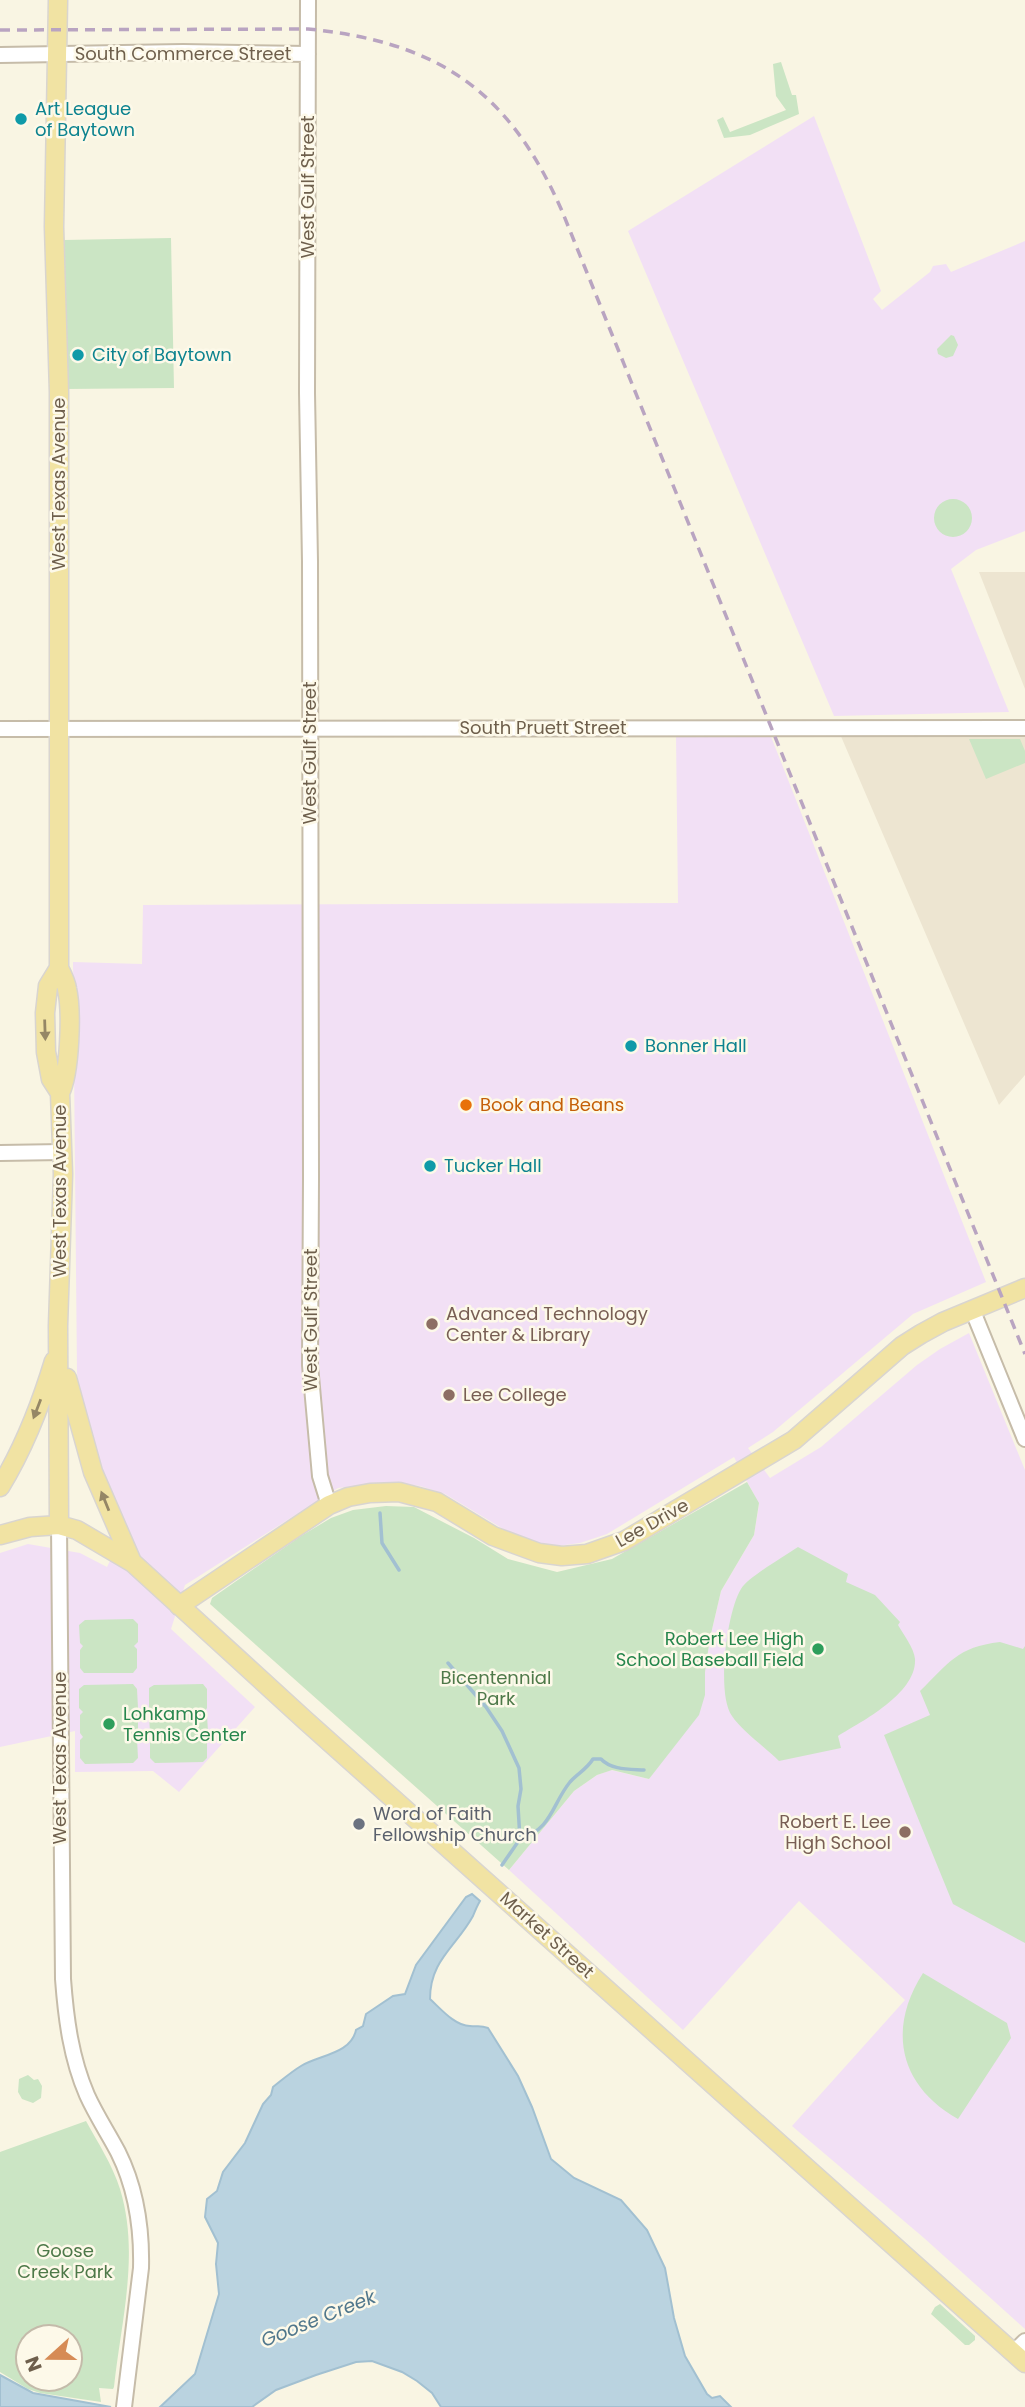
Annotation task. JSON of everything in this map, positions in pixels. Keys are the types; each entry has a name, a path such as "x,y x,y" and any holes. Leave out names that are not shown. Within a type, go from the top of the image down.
{"main road":[{"name":"West Texas Avenue","path":"58,0 54,227 59,392 59,968 48,986 45,1013 46,1052 51,1079 60,1093 62,1152 59,1525"},
{"name":"Lee Drive","path":"179,1606 329,1505 348,1497 370,1493 399,1492 437,1502 493,1536 539,1553 562,1556 587,1554 624,1541 794,1440 902,1346 943,1322 1025,1288"},
{"path":"0,1487 27,1435 59,1344"},
{"path":"59,1344 74,1410 91,1465 133,1563"},
{"path":"0,1535 30,1527 59,1525"},
{"name":"Market Street","path":"59,1525 84,1533 133,1563 1021,2352"}],"street":[{"name":"West Gulf Street","path":"308,0 310,1365 320,1476 329,1505"},
{"name":"South Commerce Street","path":"0,55 308,54"},
{"name":"South Pruett Street","path":"0,729 1025,728"},
{"path":"0,1153 62,1152"},
{"path":"972,1309 1025,1439"},
{"name":"West Texas Avenue","path":"59,1525 63,1979 69,2035 76,2064 88,2095 123,2164 135,2198 142,2246 141,2268 125,2401"}],"shaded area":[{"path":"814,116 881,291 873,299 882,310 930,272 933,266 946,264 951,272 1025,241 1025,531 976,550 951,569 1009,712 834,716 628,231"},
{"path":"979,572 1025,572 1025,689"},
{"name":"Lee College","path":"770,734 986,1282 913,1314 773,1432 748,1448 770,1478 821,1447 917,1365 969,1333 1025,1470 1025,2329 924,2238 792,2126 905,2000 799,1901 683,2030 509,1870 574,1791 597,1775 611,1770 649,1779 705,1695 710,1638 721,1591 754,1535 759,1504 734,1457 607,1534 580,1543 550,1547 510,1533 445,1494 420,1486 391,1482 338,1488 185,1585 171,1629 255,1707 179,1792 153,1771 75,1772 75,1731 0,1747 0,1553 28,1544 80,1553 107,1567 127,1526 102,1473 84,1418 77,1373 73,962 142,964 143,905 678,903 676,735"},
{"path":"840,734 1025,734 1025,1075 999,1105"}],"green space":[{"path":"781,62 792,95 796,95 799,114 750,135 724,138 717,120 723,117 730,132 786,110 776,96 773,64"},
{"path":"171,238 174,388 66,389 64,240"},
{"path":"951,335 958,345 953,356 946,358 938,354 937,349"},
{"path":"953,499 966,505 972,518 966,531 953,537 940,531 934,518 940,505"},
{"path":"969,739 1020,739 1025,751 1025,763 986,779"},
{"name":"Bicentennial Park","path":"747,1482 759,1503 754,1535 721,1591 710,1638 705,1695 699,1715 649,1779 612,1770 597,1775 574,1791 509,1870 210,1604 212,1598 301,1536 331,1518 353,1510 386,1506 414,1507 508,1559 557,1572 612,1559"},
{"name":"Robert Lee High School Baseball Field","path":"798,1547 848,1574 846,1582 875,1595 900,1622 898,1625 911,1646 915,1659 907,1683 887,1705 838,1736 841,1748 779,1761 732,1716 725,1690 725,1652 731,1615 741,1589 759,1573"},
{"name":"Lohkamp Tennis Center","path":"133,1619 138,1624 138,1642 134,1646 137,1649 137,1668 133,1673 84,1673 80,1668 80,1650 83,1646 80,1643 79,1625 85,1620"},
{"path":"1000,1642 1023,1649 1025,1646 1025,1943 953,1904 884,1735 930,1715 920,1691 955,1658 973,1648"},
{"name":"Lohkamp Tennis Center","path":"133,1684 137,1689 138,1708 135,1712 138,1715 138,1732 134,1736 137,1739 138,1758 133,1763 85,1764 80,1758 80,1740 83,1737 80,1733 80,1715 83,1712 79,1708 79,1689 84,1685"},
{"name":"Lohkamp Tennis Center","path":"203,1684 207,1689 205,1711 208,1732 204,1735 207,1739 207,1758 203,1762 155,1763 150,1758 150,1739 153,1736 150,1733 149,1715 152,1711 149,1708 149,1688 154,1685"},
{"path":"923,1973 1007,2023 1011,2038 958,2119 938,2106 923,2090 905,2055 905,2015"},
{"path":"28,2075 34,2080 38,2079 42,2086 41,2098 33,2103 22,2099 18,2092 19,2079"},
{"name":"Goose Creek Park","path":"86,2121 117,2180 126,2213 129,2263 114,2387 99,2388 101,2402 40,2393 84,2393 84,2323 14,2323 14,2380 0,2372 0,2152"},
{"path":"940,2304 975,2336 975,2340 969,2345 965,2345 931,2314"}],"water":[{"name":"Goose Creek","path":"472,1894 480,1901 466,1927 439,1964 434,1974 430,1999 459,2023 488,2028 518,2076 551,2159 574,2178 621,2200 647,2230 665,2268 674,2318 685,2356 707,2394 712,2398 720,2396 731,2407 441,2407 432,2393 417,2381 402,2372 372,2361 356,2362 276,2390 252,2407 160,2407 195,2374 219,2294 216,2264 218,2243 205,2217 207,2199 217,2191 223,2172 245,2143 273,2087 308,2062 341,2049 353,2038 356,2030 363,2026 366,2014 393,1996 405,1994 416,1965 466,1897"},
{"path":"0,2375 14,2383 14,2393 33,2393 111,2407 0,2407"}],"waterway":[{"path":"380,1513 382,1543 399,1570"},
{"path":"448,1663 486,1707 502,1731 519,1768 520,1839 502,1865"},
{"path":"520,1839 539,1829 570,1782 593,1759 601,1759 615,1767 644,1770"}],"railway":[{"path":"0,30 308,29 354,36 395,46 432,60 464,79 493,104 518,133 541,169 562,211 1025,1354"}],"place":[{"name":"Art League of Baytown","path":"21,119"},
{"name":"City of Baytown","path":"78,355"},
{"name":"Bonner Hall","path":"631,1046"},
{"name":"Book and Beans","path":"466,1105"},
{"name":"Tucker Hall","path":"430,1166"},
{"name":"Advanced Technology Center & Library","path":"432,1324"},
{"name":"Lee College","path":"449,1395"},
{"name":"Robert Lee High School Baseball Field","path":"818,1649"},
{"name":"Lohkamp Tennis Center","path":"109,1724"},
{"name":"Word of Faith Fellowship Church","path":"359,1824"},
{"name":"Robert E. Lee High School","path":"905,1832"}]}
